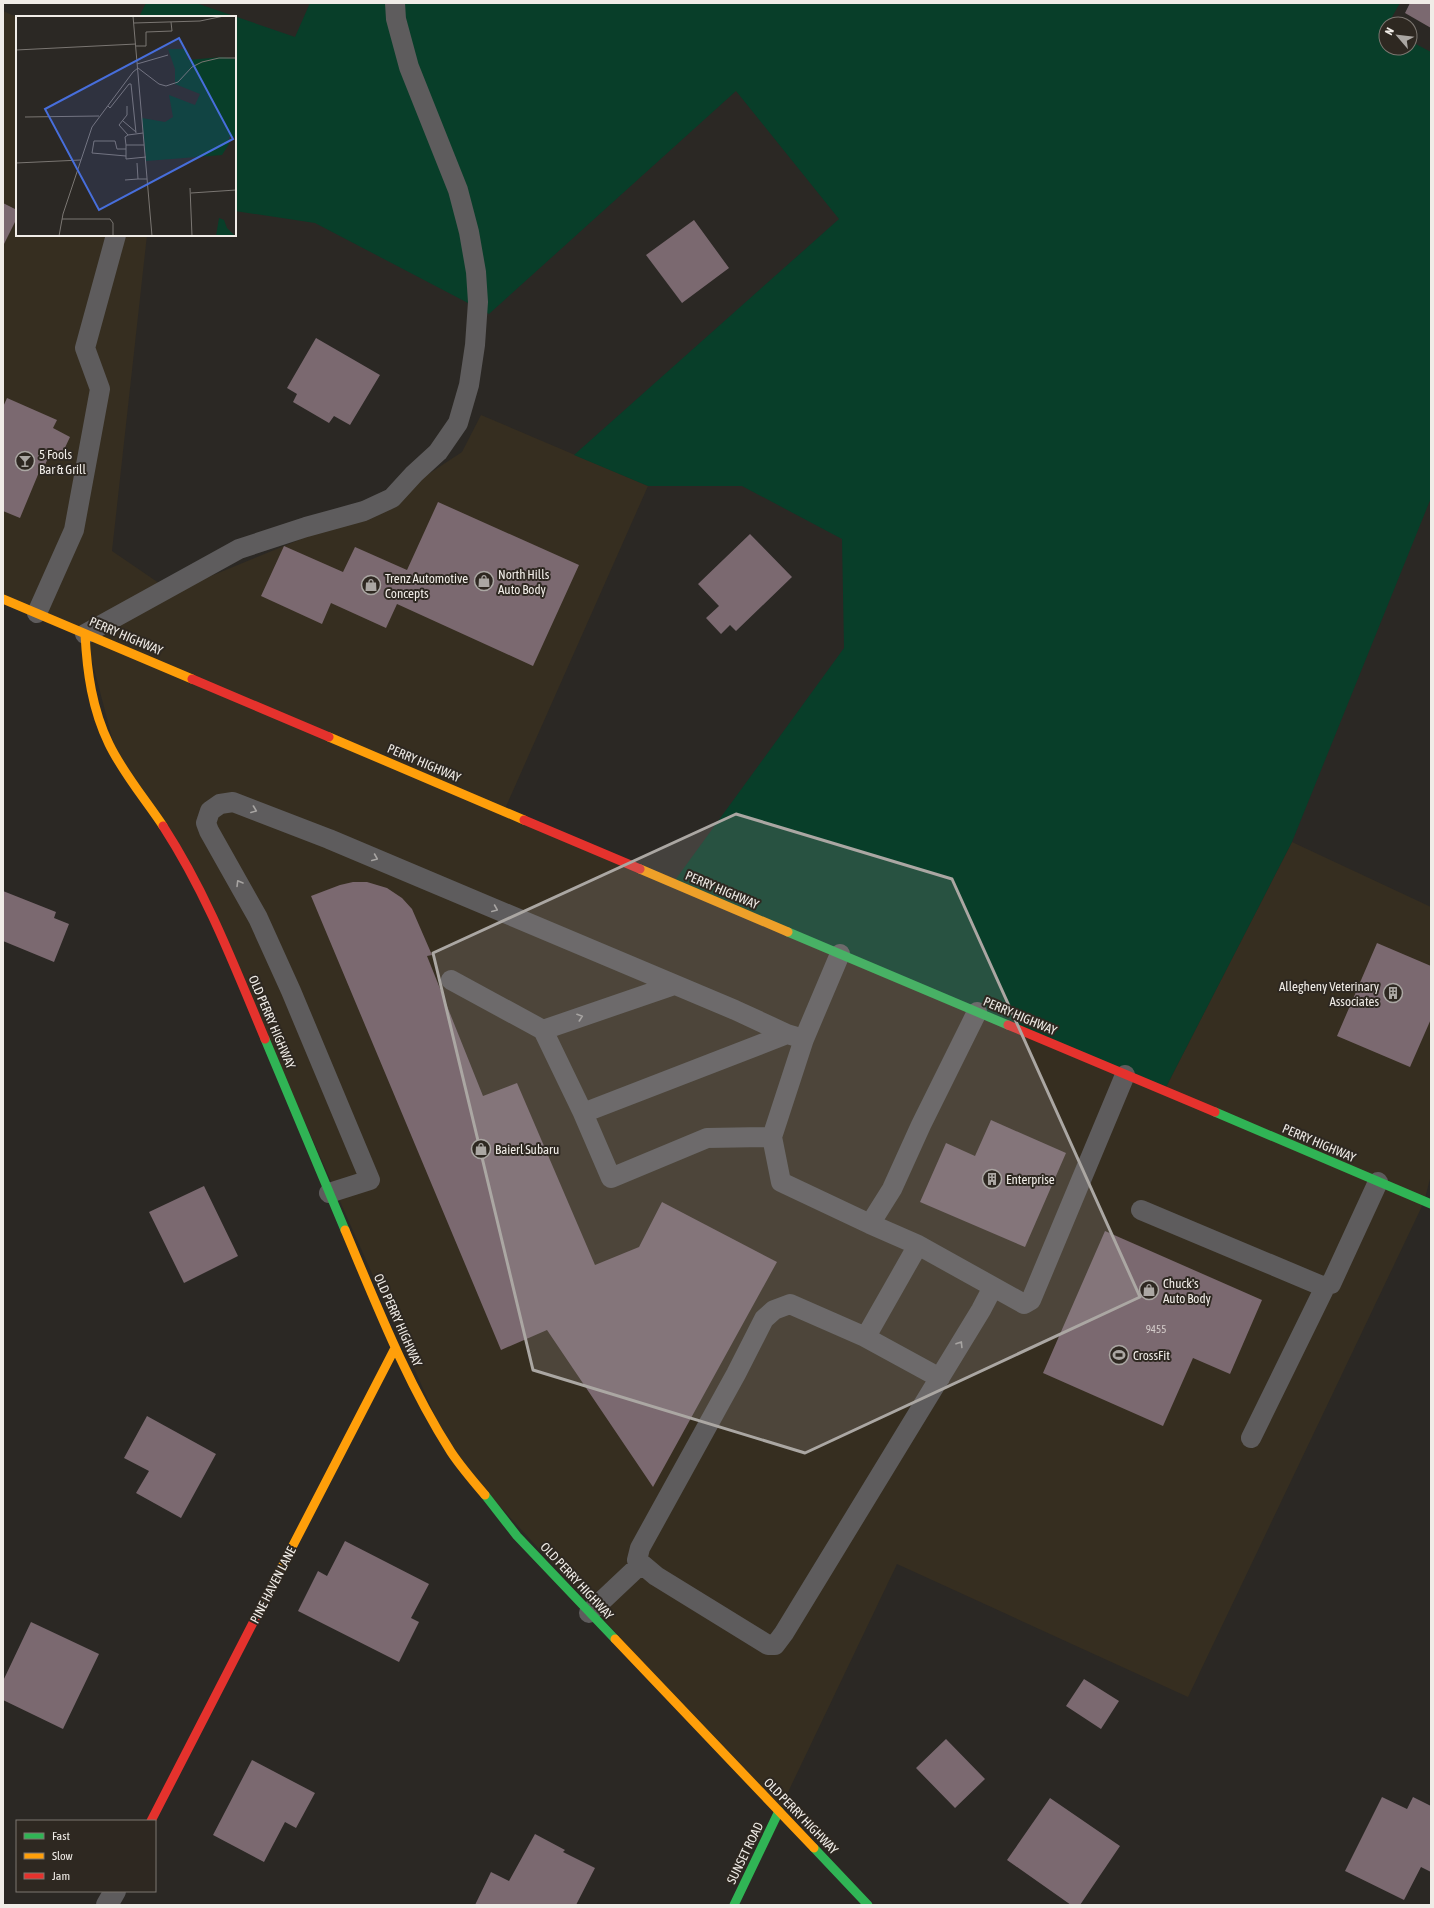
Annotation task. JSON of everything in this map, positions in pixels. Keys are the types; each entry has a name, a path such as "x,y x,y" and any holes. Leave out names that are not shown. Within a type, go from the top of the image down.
{"street":[{"name":"PERRY HIGHWAY","path":"3,599 1431,1204"},
{"name":"OLD PERRY HIGHWAY","path":"85,634 87,669 105,736 117,757 172,839 194,876 213,915 395,1348 431,1420 452,1454 517,1536 868,1905"},
{"name":"PINE HAVEN LANE","path":"152,1820 395,1348"},
{"name":"SUNSET ROAD","path":"734,1905 779,1811"},
{"path":"107,1905 114,1892"}],"lane":[{"path":"85,634 239,549 306,527 364,511 392,498 414,474 438,452 458,423 469,385 475,345 478,302 476,272 469,232 458,190 409,67 396,18 395,3"},
{"path":"37,613 74,530 100,389 85,348 116,236"},
{"path":"329,1193 370,1180 291,991 258,918 217,846 206,823 210,811 227,802 233,802 329,839 796,1036"},
{"path":"840,954 796,1036 772,1137 781,1182 918,1245 1024,1304 1031,1300 1125,1075"},
{"path":"451,980 543,1030 583,1113 611,1178 707,1138 772,1137"},
{"path":"543,1030 674,985"},
{"path":"870,1224 892,1189 921,1125 977,1012"},
{"path":"583,1113 796,1036"},
{"path":"1141,1210 1322,1286 1326,1286 1331,1284 1378,1182"},
{"path":"863,1336 868,1333 918,1245"},
{"path":"1251,1438 1326,1286"},
{"path":"940,1378 863,1336 790,1304 774,1310 764,1319 736,1374 640,1548 638,1560 641,1564 688,1597 768,1645 775,1645 784,1633 940,1378 993,1287"},
{"path":"589,1613 641,1564"}],"highlighted area":[{"path":"736,814 952,879 1140,1297 805,1453 533,1370 433,953"}],"shaded area":[{"path":"3,11 16,17 16,236 147,236 112,551 172,592 311,535 392,498 462,452 481,415 648,486 504,811 1164,1091 1292,842 1431,907 1431,1175 1424,1202 1188,1697 897,1564 779,1811 452,1454 213,915 117,757 85,634 3,599"}],"green space":[{"path":"146,3 196,3 234,16 140,16"},
{"path":"310,3 1400,3 1393,16 1378,16 1378,56 1418,56 1418,45 1431,52 1431,498 1292,842 1164,1091 673,883 844,648 842,539 742,486 648,486 574,455 839,219 736,91 489,314 315,223 236,211 236,17 295,37"}],"building":[{"path":"1410,3 1431,3 1431,28 1418,20 1418,16 1410,16 1405,13"},
{"path":"3,203 16,210 16,220 3,246"},
{"path":"694,220 729,268 682,303 646,255"},
{"path":"316,338 380,375 350,425 334,416 329,423 293,402 297,394 287,388"},
{"name":"5 Fools Bar & Grill","path":"7,398 57,420 53,428 70,437 62,454 51,448 49,456 44,467 42,465 20,518 3,511 3,407"},
{"path":"438,502 579,565 533,666 397,604 386,628 331,603 322,624 261,596 284,546 343,572 355,547 407,570"},
{"path":"750,534 792,577 736,631 730,625 721,634 706,618 719,606 698,584"},
{"name":"Baierl Subaru","path":"353,882 367,882 387,888 402,898 412,909 432,955 427,956 483,1096 517,1083 595,1265 639,1247 662,1202 777,1262 653,1487 547,1330 501,1350 311,896 340,885"},
{"path":"3,891 56,912 54,918 69,924 54,962 3,941"},
{"name":"Allegheny Veterinary Associates","path":"1377,943 1431,966 1431,1019 1410,1067 1337,1036"},
{"name":"Enterprise","path":"991,1120 1066,1153 1025,1247 920,1202 946,1143 975,1156"},
{"path":"204,1186 238,1256 184,1283 149,1212"},
{"path":"1105,1231 1262,1300 1230,1374 1193,1358 1163,1426 1043,1373"},
{"path":"147,1416 216,1454 181,1518 136,1493 149,1471 124,1458"},
{"path":"345,1541 429,1584 411,1618 419,1622 399,1662 298,1611 318,1571 327,1576"},
{"path":"31,1622 99,1654 63,1729 3,1700 3,1681"},
{"path":"1084,1679 1119,1701 1101,1729 1066,1706"},
{"path":"946,1739 985,1779 955,1808 916,1768"},
{"path":"252,1760 315,1793 296,1828 285,1822 264,1862 213,1835"},
{"path":"1382,1797 1407,1809 1413,1797 1431,1806 1431,1872 1421,1867 1404,1900 1345,1871"},
{"path":"1050,1798 1120,1846 1080,1905 1071,1905 1007,1860"},
{"path":"535,1834 565,1850 563,1852 595,1868 576,1905 475,1905 491,1872 509,1881"}],"traffic: fast":[{"path":"788,932 1008,1025"},
{"path":"265,1039 345,1230"},
{"path":"1215,1112 1431,1204"},
{"path":"485,1495 517,1536 615,1639"},
{"path":"734,1905 779,1811"},
{"path":"814,1848 868,1905"}],"traffic: slow":[{"path":"3,599 192,679"},
{"path":"85,634 91,690 103,731 115,755 134,786 163,826"},
{"path":"329,737 524,820"},
{"path":"640,869 788,932"},
{"path":"345,1230 394,1344 420,1399 451,1452 485,1495"},
{"path":"257,1615 395,1348"},
{"path":"615,1639 814,1848"}],"traffic: jam":[{"path":"192,679 329,737"},
{"path":"524,820 640,869"},
{"path":"163,826 179,852 219,930 265,1039"},
{"path":"1008,1025 1215,1112"},
{"path":"152,1820 257,1615"}],"place":[{"name":"5 Fools Bar & Grill","path":"25,461"},
{"name":"North Hills Auto Body","path":"484,581"},
{"name":"Trenz Automotive Concepts","path":"371,585"},
{"name":"Allegheny Veterinary Associates","path":"1393,993"},
{"name":"Baierl Subaru","path":"481,1149"},
{"name":"Enterprise","path":"992,1179"},
{"name":"Chuck's Auto Body","path":"1149,1290"},
{"name":"CrossFit","path":"1119,1355"}]}
